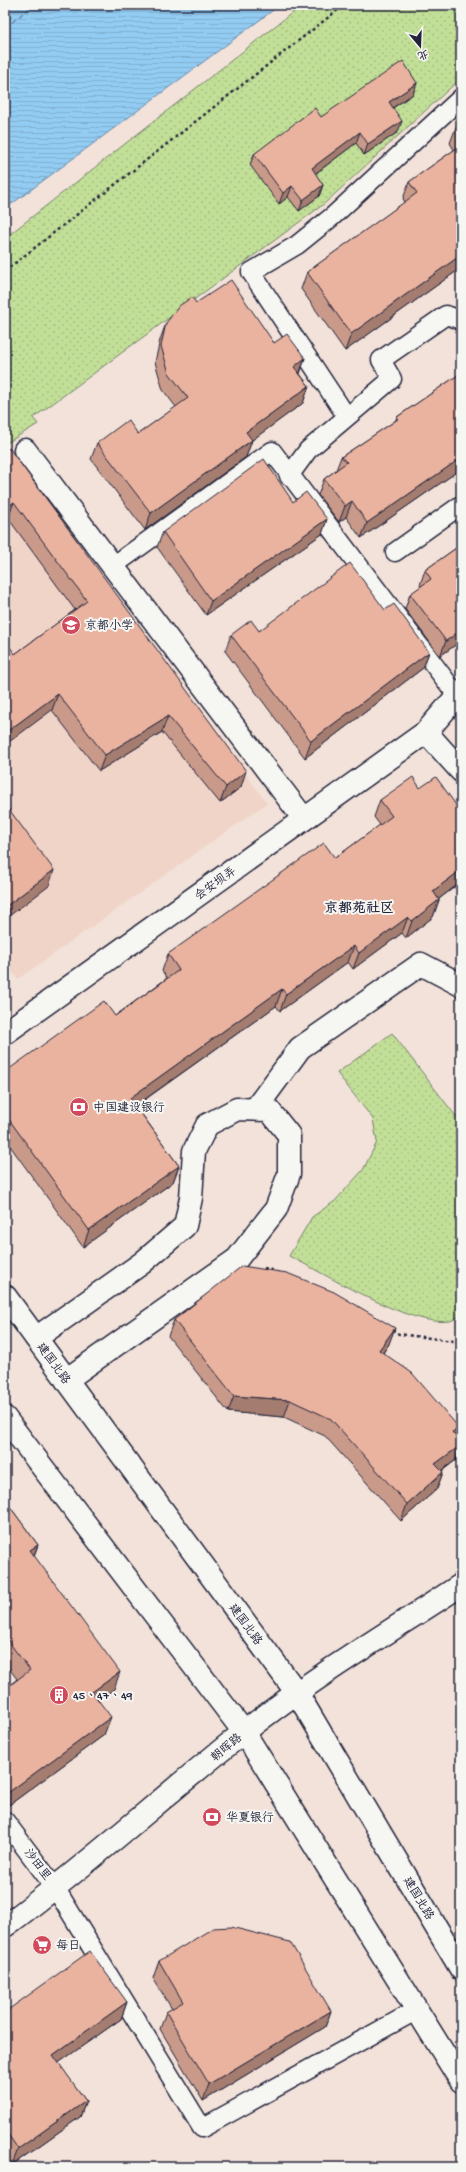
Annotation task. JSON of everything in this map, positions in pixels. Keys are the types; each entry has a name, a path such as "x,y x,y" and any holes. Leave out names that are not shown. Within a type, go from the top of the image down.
{"street":[{"path":"24,450 304,819"},
{"name":"会安坝弄","path":"5,1033 426,732 451,703 460,697"},
{"path":"426,732 461,771"},
{"path":"256,1108 300,1048 421,964 461,985"},
{"path":"36,1338 142,1263 185,1226 191,1198 194,1151 207,1125 237,1108 269,1110 290,1135 289,1174 276,1209 237,1259 66,1380"},
{"name":"建国北路","path":"5,1296 297,1693 461,1969"},
{"path":"5,1418 244,1732 461,2081"},
{"name":"朝晖路","path":"5,1926 56,1889 244,1732 297,1693 461,1585"}],"lane":[{"path":"347,417 251,272 297,245 333,216 461,98"},
{"path":"289,476 308,450 392,379 381,360 446,315 461,320"},
{"path":"112,566 272,451 289,476 460,697"},
{"path":"395,552 461,505"},
{"name":"沙田里","path":"5,1821 56,1889 202,2128 417,2010"}],"path":[{"path":"5,271 344,5"},
{"path":"237,1259 278,1272"},
{"path":"386,1326 399,1334 461,1342"}],"shaded area":[{"name":"京都小学","path":"5,446 267,803 18,979 5,963"}],"green space":[{"path":"302,5 461,5 461,78 324,204 33,418 38,424 5,444 5,238"},
{"path":"392,1033 461,1123 461,1315 450,1321 433,1321 392,1308 369,1298 289,1256 312,1217 335,1201 363,1170 377,1142 373,1119 337,1073"}],"water":[{"path":"5,5 280,5 5,209"}],"building":[{"path":"403,61 417,83 389,102 402,121 368,144 360,132 312,168 323,185 303,200 292,186 283,193 254,154 315,108 321,117"},
{"path":"461,123 461,134 456,127"},
{"path":"461,145 461,255 351,334 307,272 417,193 409,182"},
{"path":"231,280 274,343 287,334 305,358 294,367 309,386 246,432 252,440 151,513 97,443 128,420 138,434 188,398 169,373 161,346 166,323 179,306 192,297 196,303"},
{"path":"461,373 461,458 367,523 352,501 345,506 324,479 347,462 341,457 398,419 397,417"},
{"path":"9,448 246,771 226,787 168,716 105,755 58,694 5,733 5,640 15,654 87,601 14,502 5,509 5,452"},
{"path":"264,459 293,502 306,492 327,519 211,601 163,532"},
{"path":"459,546 461,548 461,630 446,641 410,594 431,579 425,570"},
{"path":"350,563 385,610 394,604 429,652 311,741 231,635 251,620 259,631"},
{"path":"413,777 420,788 436,777 461,812 461,870 433,891 439,900 412,921 408,917 359,953 354,946 286,994 282,989 130,1098 179,1166 89,1230 5,1114 5,1092 10,1089 5,1082 5,1072 104,1001 115,1016 179,970 168,954 324,843 335,858 392,816 380,800"},
{"path":"5,804 54,870 5,907"},
{"path":"242,1266 287,1273 334,1292 395,1328 379,1350 412,1373 460,1429 452,1432 461,1442 461,1445 435,1464 443,1472 407,1504 331,1419 290,1400 234,1396 174,1320"},
{"name":"45、47、49","path":"5,1500 38,1545 30,1550 120,1672 92,1692 111,1717 5,1795 5,1689 30,1670 5,1637"},
{"path":"231,1927 290,1942 331,2011 209,2084 166,2012 183,2002 159,1961 213,1928"},
{"path":"90,1951 127,2002 53,2055 86,2101 18,2149 5,2130 5,2012"}],"ferry route":[{"path":"5,28 33,5"}],"place":[{"name":"京都小学","path":"71,625"},
{"name":"中国建设银行","path":"79,1107"},
{"name":"45、47、49","path":"59,1695"},
{"name":"华夏银行","path":"212,1817"},
{"name":"每日","path":"42,1945"}],"district":[{"name":"京都苑社区","path":"359,907"}]}
